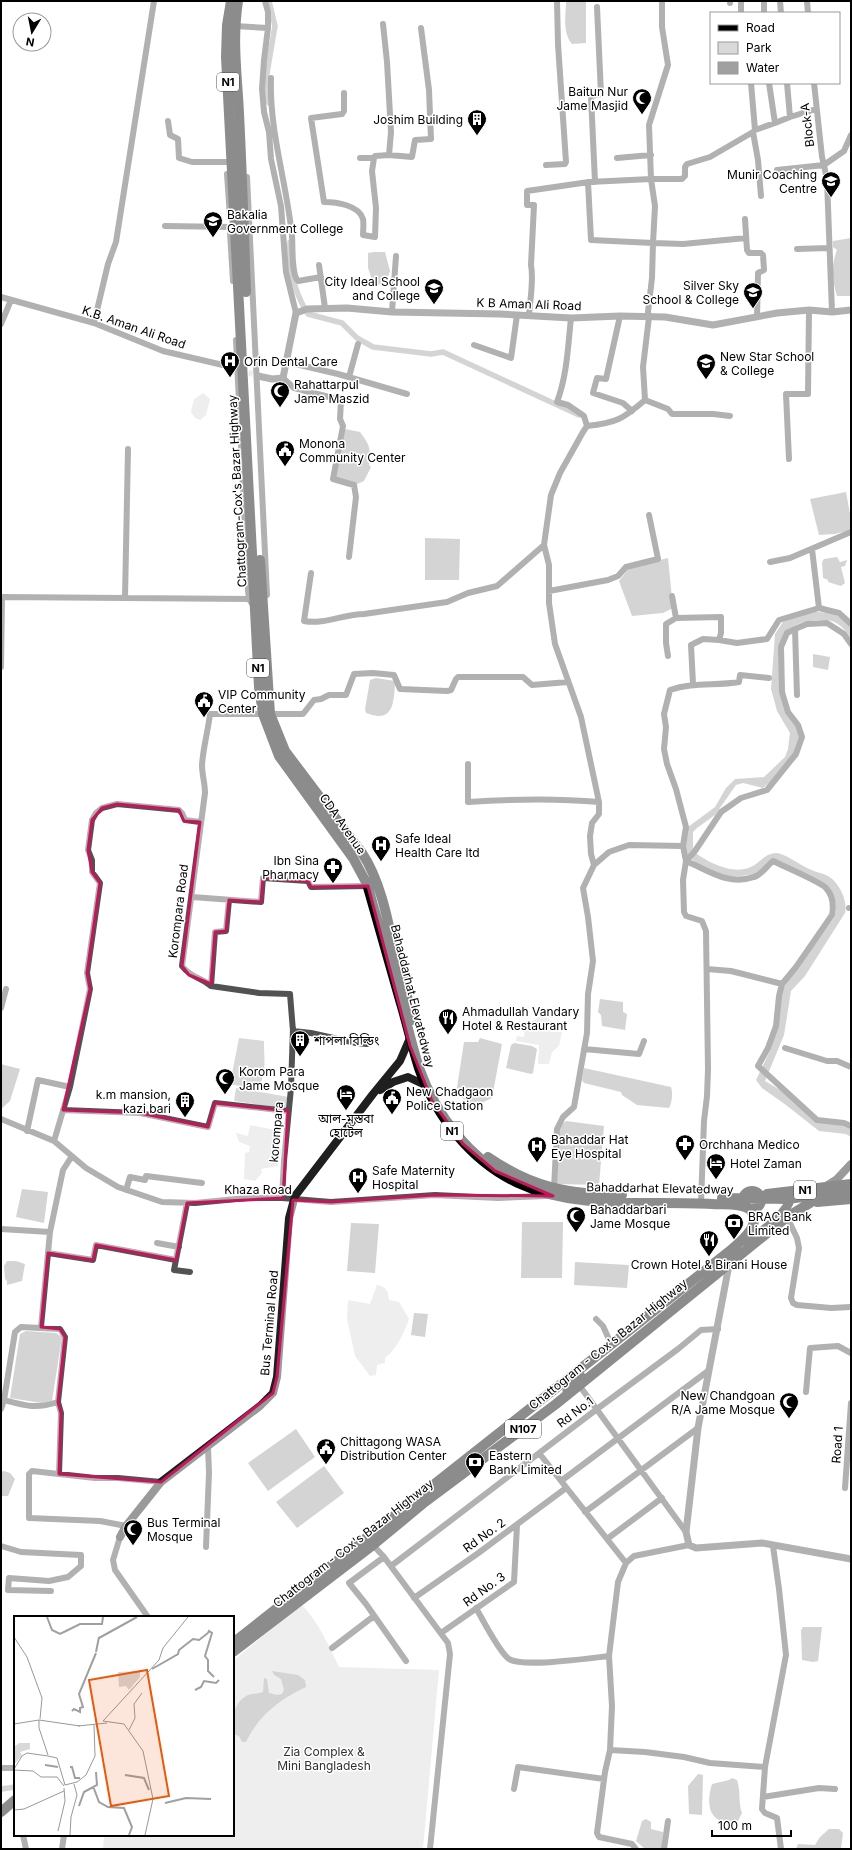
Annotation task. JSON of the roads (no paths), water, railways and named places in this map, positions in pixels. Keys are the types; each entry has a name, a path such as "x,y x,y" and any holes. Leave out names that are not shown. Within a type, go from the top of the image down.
{"highway":[{"name":"Chattogram-Cox's Bazar Highway","path":"231,1 227,25 226,57 231,74 239,127 260,635 266,714 274,736"},
{"name":"Chattogram-Cox's Bazar Highway","path":"238,1 234,26 231,74 255,609 260,635"},
{"name":"Bahaddarhat Elevatedway","path":"274,736 284,753 361,860 372,885 410,1046 421,1080 442,1117 463,1144 481,1159 505,1175 537,1190 575,1199 752,1201"},
{"name":"CDA Avenue","path":"274,736 280,756 353,858 368,886 410,1038 420,1069 441,1114 461,1140 495,1171 518,1183 575,1199 590,1201 702,1200 810,1203 851,1199"},
{"name":"CDA Avenue","path":"274,736 366,848 381,872 417,1044 430,1085 452,1121 466,1138 486,1156 507,1170 553,1192 566,1191 702,1200"},
{"name":"Bahaddarhat Elevatedway","path":"284,753 358,847 373,871 385,914 423,1071 433,1093 448,1118 472,1145 494,1164 540,1187 569,1194 790,1202 851,1196"},
{"name":"CDA Avenue","path":"752,1201 817,1188 851,1184"},
{"name":"Bahaddarhat Elevatedway","path":"790,1202 851,1191"},
{"name":"N107","path":"234,1642 370,1541 602,1352 731,1250 750,1231 753,1222 752,1201"},
{"name":"Chattogram - Cox's Bazar Highway","path":"234,1651 370,1541 558,1402 787,1218 810,1203"},
{"path":"1,1812 14,1801"},
{"path":"1,1816 14,1806"}],"main road":[{"name":"Bus Terminal Road","path":"120,1537 126,1526 161,1482 260,1406 273,1393 277,1377 289,1218 293,1200 311,1173 400,1061 410,1038"},
{"name":"Bus Terminal Road","path":"373,1094 393,1082 405,1077 415,1079 427,1086"},
{"path":"817,1188 826,1186 837,1179 851,1164"},
{"path":"602,1352 616,1344 753,1234 759,1222 758,1214 752,1201"},
{"path":"610,1359 618,1347 755,1237 790,1202"},
{"path":"550,1394 581,1376 558,1402"}],"street":[{"path":"94,323 108,264 116,242 154,1"},
{"path":"265,1 268,28 262,89 264,112 269,132 271,159 281,206 286,272 301,311 283,378"},
{"path":"546,165 565,164 566,162 558,44 557,1"},
{"path":"645,400 643,367 652,278 655,206 651,179 649,125 668,65 662,27 662,1"},
{"path":"741,1 741,12"},
{"path":"764,1 764,12"},
{"path":"780,1 781,12"},
{"path":"807,1 808,12"},
{"path":"597,7 602,94 591,96 591,240 683,244 746,238"},
{"path":"383,24 391,132 389,155"},
{"path":"234,26 268,28"},
{"path":"360,158 374,158 374,156 389,155 412,157 415,140 431,139 429,90 421,28"},
{"path":"231,74 226,79 225,83 227,162 249,599 255,609"},
{"path":"271,78 270,92 279,155 291,220 294,271 298,281 321,277"},
{"path":"751,84 754,131 761,196"},
{"path":"769,84 775,124"},
{"path":"788,84 790,117"},
{"name":"Block-A","path":"814,84 822,157 827,180 832,312"},
{"path":"344,93 344,111 342,114 311,118 324,202 338,202 358,211 363,219 363,235 376,237 376,208 372,171 374,158"},
{"path":"529,315 530,287 533,274 531,265 534,205 527,205 526,192 591,182 682,179 685,176 686,165 710,157 754,131 816,109"},
{"path":"168,121 170,135 178,139 179,158 192,162 227,162"},
{"path":"239,127 244,135 268,622 260,635"},
{"path":"777,170 824,165 844,151 851,136"},
{"path":"617,158 651,155"},
{"path":"745,218 748,252 763,255 764,270 758,272 757,317"},
{"path":"165,226 230,227"},
{"path":"797,249 829,248"},
{"path":"392,312 396,256"},
{"path":"319,265 325,308"},
{"name":"K.B. Aman Ali Road","path":"1,297 94,323 163,350 238,369"},
{"path":"1,324 11,300"},
{"name":"K B Aman Ali Road","path":"301,311 325,308 347,308 392,312 517,314 571,318 620,316 665,317 712,325 777,313 809,310 832,312 851,310"},
{"path":"789,459 786,394 808,394 809,310"},
{"path":"474,345 511,358 517,314"},
{"path":"620,316 606,379 597,378 593,393 623,403 632,411"},
{"path":"571,318 567,356 557,402 568,405 584,416 587,426 560,473 551,495 544,544 549,565 549,603 555,644 581,717 599,802 599,814 592,823 590,836 591,854 594,865"},
{"path":"349,377 358,344"},
{"path":"287,362 349,377 407,394"},
{"path":"255,375 272,379 283,378 294,388 341,400 340,419 343,426 333,479 354,485 356,497 349,557"},
{"path":"587,426 609,424 632,411 645,400"},
{"path":"645,400 668,409 672,414 713,414 730,416"},
{"path":"125,598 128,449"},
{"path":"549,591 608,580 618,576 626,568 658,559 648,515"},
{"path":"770,562 790,558 851,532"},
{"path":"311,573 304,621 310,622 338,619 350,614 364,614 447,602 468,593 497,586 544,544"},
{"path":"812,548 820,608"},
{"path":"672,596 676,618"},
{"path":"1,667 1,597 249,599"},
{"path":"693,684 691,645 703,639 737,643 767,639 779,620 820,608 839,613 851,624"},
{"path":"668,656 666,624 676,618 721,617 721,633 719,640"},
{"path":"686,860 695,851 721,812 741,798 767,790 796,754 802,737 798,724 788,712 782,692 780,669 781,647 787,633 794,628 807,624 827,623 844,634 851,644"},
{"path":"794,628 797,694"},
{"path":"266,714 303,714 314,700 321,699 328,695 346,694 354,674 373,673 394,675 400,689 447,691 451,690 456,678 458,677 523,677 532,685 568,682"},
{"path":"702,1200 703,1181 701,1170 708,1069 706,931 702,921 686,916 684,912 683,880 686,860 683,846 686,827 664,749 666,727 664,714 670,690 693,684 711,685 739,682 740,675 769,678"},
{"name":"Korompara Road","path":"266,714 210,714 202,765 203,778 205,782 204,799 192,897 184,938 182,966 190,975 206,982 211,986 259,994 290,994 293,1031"},
{"path":"468,764 468,802 536,798 599,802"},
{"path":"54,1141 70,1087 90,989 87,973 100,883 92,872 92,860 88,850 92,820 102,808 117,804 179,810 182,812 184,820 200,822"},
{"path":"553,1192 557,1129 563,1117 574,1107 587,1033 588,994 593,961 583,888 594,865 609,852 629,845 683,846"},
{"path":"686,860 716,876 731,880 755,877 773,861 826,888 833,900 834,907 832,915 796,967 782,984 779,996 776,1026 768,1048 758,1066 772,1080 797,1100 817,1120 851,1126"},
{"path":"192,897 261,902 263,878 308,881 310,887 368,886"},
{"path":"211,986 215,932 226,931 229,900"},
{"path":"707,969 731,971 782,984"},
{"path":"1,1008 6,989"},
{"name":"korompara","path":"282,1198 293,1031 292,1021"},
{"path":"293,1031 367,1044"},
{"path":"584,1047 639,1054 644,1041"},
{"path":"785,1048 827,1061 837,1061 851,1067"},
{"path":"27,1131 38,1080 70,1087"},
{"path":"63,1110 140,1112 208,1127 215,1102 288,1111"},
{"name":"Khaza Road","path":"1,1119 54,1141 86,1168 118,1187 162,1202 187,1203 247,1198 282,1198 331,1202 435,1195 498,1198 553,1192"},
{"path":"42,1327 44,1290 48,1273 50,1232 63,1170 72,1156"},
{"path":"126,1190 130,1177 145,1180 146,1176 202,1183"},
{"path":"187,1203 174,1270 190,1272"},
{"path":"787,1218 797,1238 799,1248 791,1298 793,1303 797,1305 831,1308 851,1307"},
{"path":"1,1229 50,1232"},
{"path":"157,1243 178,1247"},
{"path":"48,1253 93,1260 96,1245 120,1248 176,1260"},
{"path":"689,1545 686,1532 698,1428 729,1265"},
{"path":"596,1319 603,1326 612,1344"},
{"path":"1,1409 4,1400 15,1332 21,1327 60,1329 65,1337 58,1402 61,1413 59,1474"},
{"name":"Rd No.1","path":"391,1566 701,1330 718,1329"},
{"path":"806,1392 810,1348 838,1346 851,1353"},
{"path":"561,1481 708,1371"},
{"path":"579,1385 686,1532"},
{"path":"4,1400 22,1405 42,1407 58,1402"},
{"name":"Road 1","path":"845,1488 851,1404"},
{"path":"585,1512 698,1428"},
{"path":"206,1547 209,1473 208,1447"},
{"path":"539,1452 626,1563"},
{"path":"126,1526 100,1521 29,1518 29,1474 32,1472 161,1482"},
{"name":"Rd No. 2","path":"414,1598 517,1525 566,1488"},
{"path":"607,1539 662,1498"},
{"name":"Rd No. 3","path":"441,1633 514,1582 517,1525"},
{"path":"120,1537 113,1560 115,1570 147,1616"},
{"path":"370,1541 391,1566 448,1643 450,1654 430,1849"},
{"path":"636,1849 632,1844 598,1836 604,1779 610,1750 612,1706 610,1656 618,1582 626,1563 634,1556 689,1545 696,1548 762,1543 851,1559"},
{"path":"1,1546 21,1552 80,1555 81,1566 68,1577 49,1581 9,1578 8,1590 50,1591"},
{"path":"773,1546 786,1655 765,1767 763,1811 777,1818 781,1849"},
{"path":"384,1557 349,1583 406,1662"},
{"path":"476,1608 505,1655 513,1661 544,1662 610,1656"},
{"path":"332,1648 374,1616"},
{"path":"610,1750 684,1756 710,1762 765,1767"},
{"path":"514,1789 518,1767 604,1779"},
{"path":"1,1768 14,1768"},
{"path":"763,1797 819,1788 835,1790"},
{"path":"664,1849 668,1821"},
{"path":"23,1836 26,1849"},
{"path":"62,1849 64,1836"}],"water":[{"path":"566,1 586,1 586,43 572,44 569,39 565,24"},
{"path":"851,238 851,296 837,296 833,273 837,250 833,247 833,241"},
{"path":"385,252 390,271 387,281 378,285 373,283 368,268 368,253"},
{"path":"345,429 360,432 366,440 370,451 369,465 371,467 364,481 355,485 335,478"},
{"path":"846,492 851,519 851,530 835,534 819,535 810,499"},
{"path":"425,538 460,539 459,580 425,580"},
{"path":"837,557 840,562 847,560 845,566 841,567 845,583 841,586 828,582 828,580 823,578 822,562 824,559"},
{"path":"668,558 673,608 663,613 632,616 619,581 629,568"},
{"path":"808,612 821,612 836,615 846,621 851,626 851,638 839,624 827,620 816,620 798,624 792,627 784,635 781,648 780,685 784,704 799,732 799,743 786,765 763,788 743,783 736,785 715,815 693,832 693,851 699,856 715,864 741,870 749,868 768,855 778,853 809,869 829,877 840,889 844,899 846,909 845,913 805,976 791,991 784,1035 765,1081 787,1094 811,1118 851,1128 851,1137 846,1134 819,1131 762,1088 756,1080 770,1051 778,1027 782,989 834,918 836,906 828,888 775,860 754,875 724,877 696,863 688,856 684,841 688,827 715,807 726,788 735,779 764,777 785,757 788,749 790,733 777,711 771,689 775,634 783,622"},
{"path":"813,654 830,657 828,670 813,667"},
{"path":"376,678 395,681 391,709 382,716 375,716 366,713 365,709 370,680"},
{"path":"600,999 623,1002 623,1012 627,1014 625,1030 602,1026 601,1015 598,1012"},
{"path":"480,1038 502,1044 492,1098 475,1106 456,1094 464,1042 478,1042"},
{"path":"514,1043 532,1046 537,1049 533,1073 531,1074 506,1068 511,1045"},
{"path":"1,1064 20,1069 10,1101 1,1109"},
{"path":"584,1068 671,1087 672,1095 670,1106 669,1108 637,1105 622,1095 621,1092 584,1083 582,1080"},
{"path":"566,1121 604,1126 599,1185 557,1184 560,1126"},
{"path":"22,1189 48,1192 44,1223 16,1217"},
{"path":"522,1222 563,1222 562,1278 521,1278"},
{"path":"351,1223 379,1224 375,1273 347,1271"},
{"path":"7,1261 16,1261 25,1264 22,1281 7,1285 4,1266"},
{"path":"575,1262 629,1265 627,1288 574,1285"},
{"path":"414,1313 428,1314 425,1337 411,1335"},
{"path":"26,1331 56,1333 62,1337 52,1401 41,1403 10,1398 20,1334"},
{"path":"296,1429 315,1457 268,1491 248,1463"},
{"path":"324,1466 344,1493 297,1528 276,1502"},
{"path":"4,1471 10,1473 15,1479 8,1496 1,1496 1,1472"},
{"path":"803,1627 822,1627 818,1661 813,1662 802,1660 801,1630"},
{"path":"272,1671 298,1675 305,1680 306,1687 287,1697 271,1709 257,1724 246,1742 242,1742 239,1736 234,1734 234,1712 236,1707 243,1698 248,1695 263,1692 264,1678 267,1679 269,1693 277,1695 282,1694 284,1690 281,1679 274,1675"},
{"path":"698,1774 703,1775 702,1815 689,1814 688,1786"},
{"path":"732,1778 737,1780 742,1813 738,1821 721,1821 712,1813 710,1807 709,1800 712,1784"},
{"path":"646,1819 651,1822 651,1829 663,1832 662,1849 645,1849 636,1841 642,1821"},
{"path":"829,1829 839,1829 843,1833 841,1849 796,1849 798,1844 815,1845 820,1837"}],"waterway":[{"path":"269,1 275,26 266,79 269,103"},
{"path":"290,242 290,261 293,279 299,297 308,314 342,323 357,338 373,347 431,354 443,352 579,415"},
{"path":"1,1789 14,1787"}],"tunnel":[{"path":"240,370 253,374"}],"place":[{"name":"Baitun Nur Jame Masjid","path":"642,115"},
{"name":"Joshim Building","path":"477,136"},
{"name":"Munir Coaching Centre","path":"831,198"},
{"name":"Bakalia Government College","path":"213,238"},
{"name":"City Ideal School and College","path":"434,305"},
{"name":"Silver Sky School & College","path":"753,309"},
{"name":"Orin Dental Care","path":"230,378"},
{"name":"New Star School & College","path":"706,380"},
{"name":"Rahattarpul Jame Maszid","path":"280,408"},
{"name":"Monona Community Center","path":"285,467"},
{"name":"VIP Community Center","path":"204,718"},
{"name":"Safe Ideal Health Care ltd","path":"381,862"},
{"name":"Ibn Sina Pharmacy","path":"333,884"},
{"name":"Ahmadullah Vandary Hotel & Restaurant","path":"448,1035"},
{"name":"শাপলা বিল্ডিং","path":"300,1057"},
{"name":"Korom Para Jame Mosque","path":"225,1095"},
{"name":"আল-মস্তবা হোটেল","path":"346,1111"},
{"name":"New Chadgaon Police Station","path":"392,1115"},
{"name":"k.m mansion, kazi bari","path":"185,1118"},
{"name":"Orchhana Medico","path":"685,1161"},
{"name":"Bahaddar Hat Eye Hospital","path":"537,1163"},
{"name":"Hotel Zaman","path":"716,1180"},
{"name":"Safe Maternity Hospital","path":"358,1194"},
{"name":"Bahaddarbari Jame Mosque","path":"576,1233"},
{"name":"BRAC Bank Limited","path":"734,1240"},
{"name":"Crown Hotel & Birani House","path":"709,1257"},
{"name":"New Chandgoan R/A Jame Mosque","path":"789,1419"},
{"name":"Chittagong WASA Distribution Center","path":"326,1465"},
{"name":"Eastern Bank Limited","path":"475,1479"},
{"name":"Bus Terminal Mosque","path":"133,1546"}],"park label":[{"name":"Zia Complex & Mini Bangladesh","path":"324,1758"}]}
